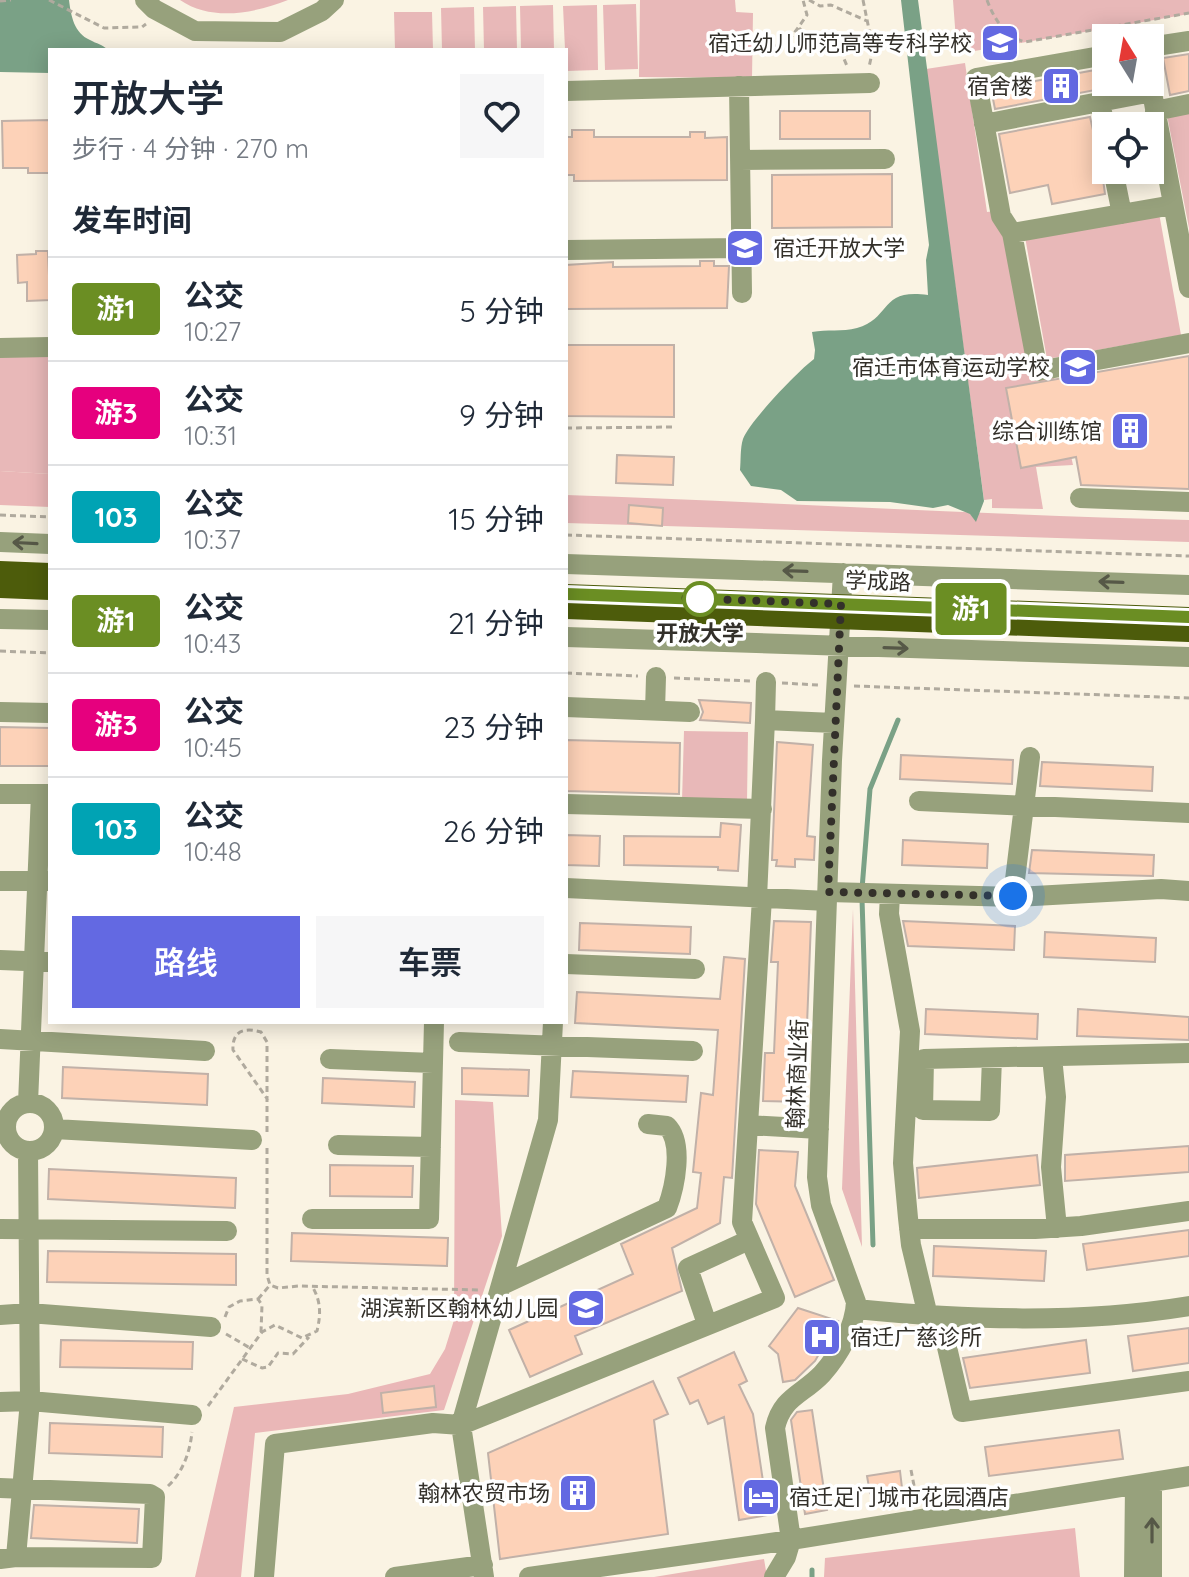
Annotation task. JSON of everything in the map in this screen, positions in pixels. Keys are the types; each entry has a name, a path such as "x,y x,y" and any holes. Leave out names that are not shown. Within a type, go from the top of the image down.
{"main road":[{"path":"0,571 48,573"},
{"path":"0,588 48,590"},
{"name":"学成路","path":"568,594 1189,632"},
{"name":"学成路","path":"568,609 1189,617"}],"street":[{"path":"152,6 195,41 281,41 334,0"},
{"path":"1164,45 1189,41"},
{"path":"1092,57 976,78 1001,216 1012,233 1038,371 1189,343"},
{"path":"568,91 862,83"},
{"path":"739,86 742,293"},
{"path":"984,124 1100,101 1143,96"},
{"path":"1156,96 1189,104"},
{"path":"1100,101 1102,112"},
{"path":"740,160 885,159"},
{"path":"1164,172 1189,288"},
{"path":"1116,184 1122,214"},
{"path":"1012,233 1173,205"},
{"path":"568,250 741,248"},
{"path":"0,348 48,347"},
{"path":"1080,498 1189,502"},
{"path":"0,542 48,544"},
{"path":"568,564 1189,585"},
{"name":"翰林商业街","path":"843,573 834,723 817,1177 821,1205 856,1309"},
{"path":"0,619 48,620"},
{"path":"568,637 1189,657"},
{"path":"655,711 656,677"},
{"path":"264,1577 275,1444 433,1423 461,1425 775,1298 742,1222 760,898 766,682"},
{"path":"568,707 690,712"},
{"path":"0,712 48,713"},
{"path":"765,720 834,723"},
{"path":"1013,896 1030,757"},
{"path":"0,794 46,794 42,962 31,1040 4,1138 28,1151 44,1147 54,1129 48,1110 41,1105 13,1109"},
{"path":"919,801 1189,813"},
{"path":"568,804 762,809"},
{"path":"0,881 44,881"},
{"path":"568,888 760,898 874,893 1013,896 1161,889 1189,891"},
{"path":"874,893 889,914 923,1110 990,1111 992,1058"},
{"path":"0,960 42,962"},
{"path":"568,964 695,969"},
{"path":"312,1219 429,1219 434,1024"},
{"path":"395,1577 484,1571 461,1425 548,1120 553,1024"},
{"path":"0,1039 205,1051"},
{"path":"459,1042 693,1051"},
{"path":"916,1059 1189,1053"},
{"path":"1052,1057 1056,1097 1051,1167 1057,1228"},
{"path":"330,1059 433,1063"},
{"path":"916,1059 903,1163 909,1229 962,1412 1189,1381"},
{"path":"501,1288 667,1208 674,1190 676,1138 667,1126 648,1124"},
{"path":"748,1125 819,1129"},
{"path":"54,1129 252,1140"},
{"path":"338,1145 431,1147"},
{"path":"0,1488 22,1488 150,1494 155,1497 152,1558 8,1558 22,1488 30,1401 28,1151"},
{"path":"909,1229 1057,1228 1189,1211"},
{"path":"0,1229 227,1231"},
{"path":"707,1324 688,1268 749,1240"},
{"path":"774,1577 791,1540 775,1428 778,1414 787,1402 827,1367 856,1320 856,1309 934,1317 1099,1316 1189,1306"},
{"path":"0,1315 29,1313 218,1330"},
{"path":"0,1402 30,1401 192,1415"},
{"path":"529,1577 791,1540 1189,1476"},
{"path":"1134,1577 1144,1484"},
{"path":"1144,1484 1152,1577"}],"path":[{"path":"0,1 11,0"},
{"path":"49,0 104,28 142,27 152,6"},
{"path":"742,40 757,37 775,46 790,39 807,15 803,0"},
{"path":"809,0 820,6 831,5 867,21"},
{"path":"862,83 873,49 863,0"},
{"path":"987,0 1006,31 1025,42 1189,13"},
{"path":"799,28 809,38 822,39 829,45 839,47 862,83"},
{"path":"568,428 675,427"},
{"path":"0,515 48,517"},
{"path":"568,535 1189,556"},
{"path":"0,651 48,653"},
{"path":"568,673 1189,698"},
{"path":"250,1024 236,1033 232,1041 233,1050 268,1100"},
{"path":"243,1030 261,1032 267,1042 267,1275 270,1285"},
{"path":"270,1285 278,1288 501,1288"},
{"path":"250,1348 218,1330 229,1307 240,1301 258,1299 270,1285"},
{"path":"155,1497 172,1483 183,1467 190,1448 192,1415 207,1407 260,1335 275,1325 302,1338 317,1331 321,1318 318,1295 312,1286"},
{"path":"258,1299 262,1315 260,1335"},
{"path":"242,1359 262,1368 268,1367 278,1353 293,1354 298,1351 310,1335"},
{"path":"911,1470 920,1519"}],"shaded area":[{"path":"0,0 69,0 72,18 80,33 106,48 48,48 48,73 0,72"},
{"path":"180,0 288,0 248,12 220,13 192,7"},
{"path":"640,0 735,0 736,12 753,13 752,78 639,77"},
{"path":"901,0 918,0 984,501 976,522 970,514 948,505 933,508 890,502 797,501 781,490 751,486 740,470 742,443 747,431 775,397 814,359 812,332 857,328 876,318 901,296 928,295 926,260 929,245"},
{"name":"宿迁幼儿师范高等专科学校","path":"953,0 1189,0 1189,14 1131,24 1092,24 1092,31 957,54"},
{"path":"636,4 638,69 605,70 603,5"},
{"path":"553,5 554,48 521,48 520,6"},
{"path":"597,5 598,70 568,71 563,6"},
{"path":"516,6 517,48 484,48 483,7"},
{"path":"474,7 475,48 442,48 441,8"},
{"path":"394,12 432,12 433,48 395,48"},
{"path":"965,63 987,212 995,211 1002,230 1031,381 1054,377 1073,465 1036,467 1043,509 992,508 992,499 984,500 926,69"},
{"path":"1189,111 1189,228 1167,115"},
{"path":"1159,213 1181,335 1047,359 1025,237"},
{"path":"48,350 48,474 0,471 0,351"},
{"path":"0,471 48,474 48,507 0,505"},
{"path":"568,495 1189,520 1189,542 568,523"},
{"path":"684,731 748,732 747,802 682,801"},
{"path":"853,909 862,1247 842,1189"},
{"path":"455,1100 493,1102 502,1236 444,1410 255,1433 241,1577 195,1577 234,1407 348,1394 430,1374 445,1349 454,1320"},
{"path":"1075,1528 1080,1577 824,1577 825,1558"},
{"path":"764,1559 767,1577 654,1577"}],"building":[{"path":"1189,54 1189,91 1170,95 1164,58"},
{"path":"1092,71 1092,91 995,109 991,89"},
{"path":"780,111 870,111 870,139 780,139"},
{"path":"1090,117 1092,184 1104,184 1105,194 1052,204 1048,185 1010,193 999,134"},
{"path":"48,120 48,173 28,173 28,168 3,168 2,121"},
{"path":"572,130 594,130 594,137 690,137 690,132 705,132 705,138 727,137 727,180 574,181 574,175 568,175 568,137 572,137"},
{"path":"892,174 892,227 772,228 772,175"},
{"path":"36,251 48,251 48,300 27,301 27,282 18,283 17,255 36,254"},
{"path":"700,261 714,261 714,266 729,266 727,308 568,309 568,265 613,262 613,267 700,266"},
{"path":"568,345 674,345 674,417 568,416"},
{"name":"综合训练馆","path":"1189,356 1189,489 1081,485 1076,457 1021,468 1006,388"},
{"path":"617,455 674,457 673,485 616,483"},
{"path":"629,505 663,508 662,526 628,523"},
{"path":"699,700 751,703 750,723 700,720 703,712"},
{"path":"0,727 48,728 48,766 0,766"},
{"path":"568,740 680,743 679,794 568,791"},
{"path":"777,742 813,745 807,836 815,837 814,860 795,859 795,867 776,866 777,860 772,860"},
{"path":"901,755 1013,760 1012,784 900,779"},
{"path":"1042,762 1153,767 1152,791 1040,786"},
{"path":"721,823 741,825 738,871 718,870 718,867 624,865 624,836 720,837"},
{"path":"568,835 600,836 599,866 568,865"},
{"path":"903,840 988,844 987,868 902,865"},
{"path":"1032,850 1154,855 1153,876 1029,873"},
{"path":"774,921 811,922 804,1102 763,1101 765,1053 774,1053 778,962 771,962"},
{"path":"903,921 1015,926 1014,950 908,946"},
{"path":"580,923 691,927 690,954 579,950"},
{"path":"1045,932 1156,938 1155,962 1044,957"},
{"path":"724,957 745,959 732,1178 724,1177 720,1223 672,1248 682,1291 575,1336 582,1354 530,1377 509,1330 633,1274 621,1244 697,1208 701,1173 693,1172 701,1093 713,1095 718,1030 575,1023 577,992 720,999"},
{"path":"926,1009 1038,1014 1037,1039 925,1034"},
{"path":"1078,1009 1189,1017 1189,1040 1077,1036"},
{"path":"63,1067 208,1074 207,1105 62,1098"},
{"path":"462,1068 529,1070 528,1096 462,1094"},
{"path":"573,1071 688,1076 686,1102 571,1097"},
{"path":"323,1078 415,1082 414,1107 322,1103"},
{"path":"1189,1146 1189,1172 1065,1181 1065,1155"},
{"path":"759,1150 798,1152 795,1186 834,1280 795,1297 756,1204"},
{"path":"1037,1155 1040,1185 919,1198 917,1168"},
{"path":"330,1165 413,1166 412,1197 330,1196"},
{"path":"49,1169 236,1178 235,1208 48,1199"},
{"path":"1189,1230 1189,1256 1087,1270 1083,1244"},
{"path":"292,1233 448,1238 447,1266 291,1261"},
{"path":"934,1246 1046,1251 1044,1281 933,1276"},
{"path":"48,1251 236,1254 236,1285 47,1282"},
{"path":"798,1308 838,1321 815,1361 795,1380 783,1382 778,1354 769,1346"},
{"path":"1189,1328 1189,1363 1133,1371 1128,1336"},
{"path":"61,1340 193,1342 192,1369 60,1367"},
{"path":"1086,1340 1090,1373 970,1388 963,1358"},
{"path":"734,1352 747,1381 739,1385 753,1414 768,1515 739,1520 724,1417 708,1424 698,1400 690,1404 678,1378"},
{"name":"翰林农贸市场","path":"653,1381 668,1414 654,1420 668,1534 500,1559 488,1453"},
{"path":"434,1386 436,1407 383,1413 381,1393"},
{"path":"812,1410 827,1510 805,1514 791,1420 797,1412"},
{"path":"50,1423 163,1427 162,1457 49,1453"},
{"path":"1119,1430 1123,1459 989,1476 985,1447"},
{"path":"900,1471 902,1488 870,1493 867,1476"},
{"path":"34,1505 139,1509 137,1543 31,1538"}],"waterway":[{"path":"862,889 870,789 898,720"},
{"path":"862,899 873,1245"},
{"path":"812,1570 812,1577"}],"bus line":[{"name":"游1","path":"568,594 1189,617"}],"place":[{"name":"宿迁幼儿师范高等专科学校","path":"1000,43"},
{"name":"宿舍楼","path":"1061,86"},
{"name":"宿迁开放大学","path":"745,248"},
{"name":"宿迁市体育运动学校","path":"1078,367"},
{"name":"综合训练馆","path":"1130,431"},
{"name":"开放大学","path":"700,599"},
{"name":"湖滨新区翰林幼儿园","path":"586,1308"},
{"name":"宿迁广慈诊所","path":"822,1337"},
{"name":"翰林农贸市场","path":"578,1493"},
{"name":"宿迁足门城市花园酒店","path":"761,1497"}],"route":[{"path":"700,599 685,598 841,604 828,892 1013,896"}]}
